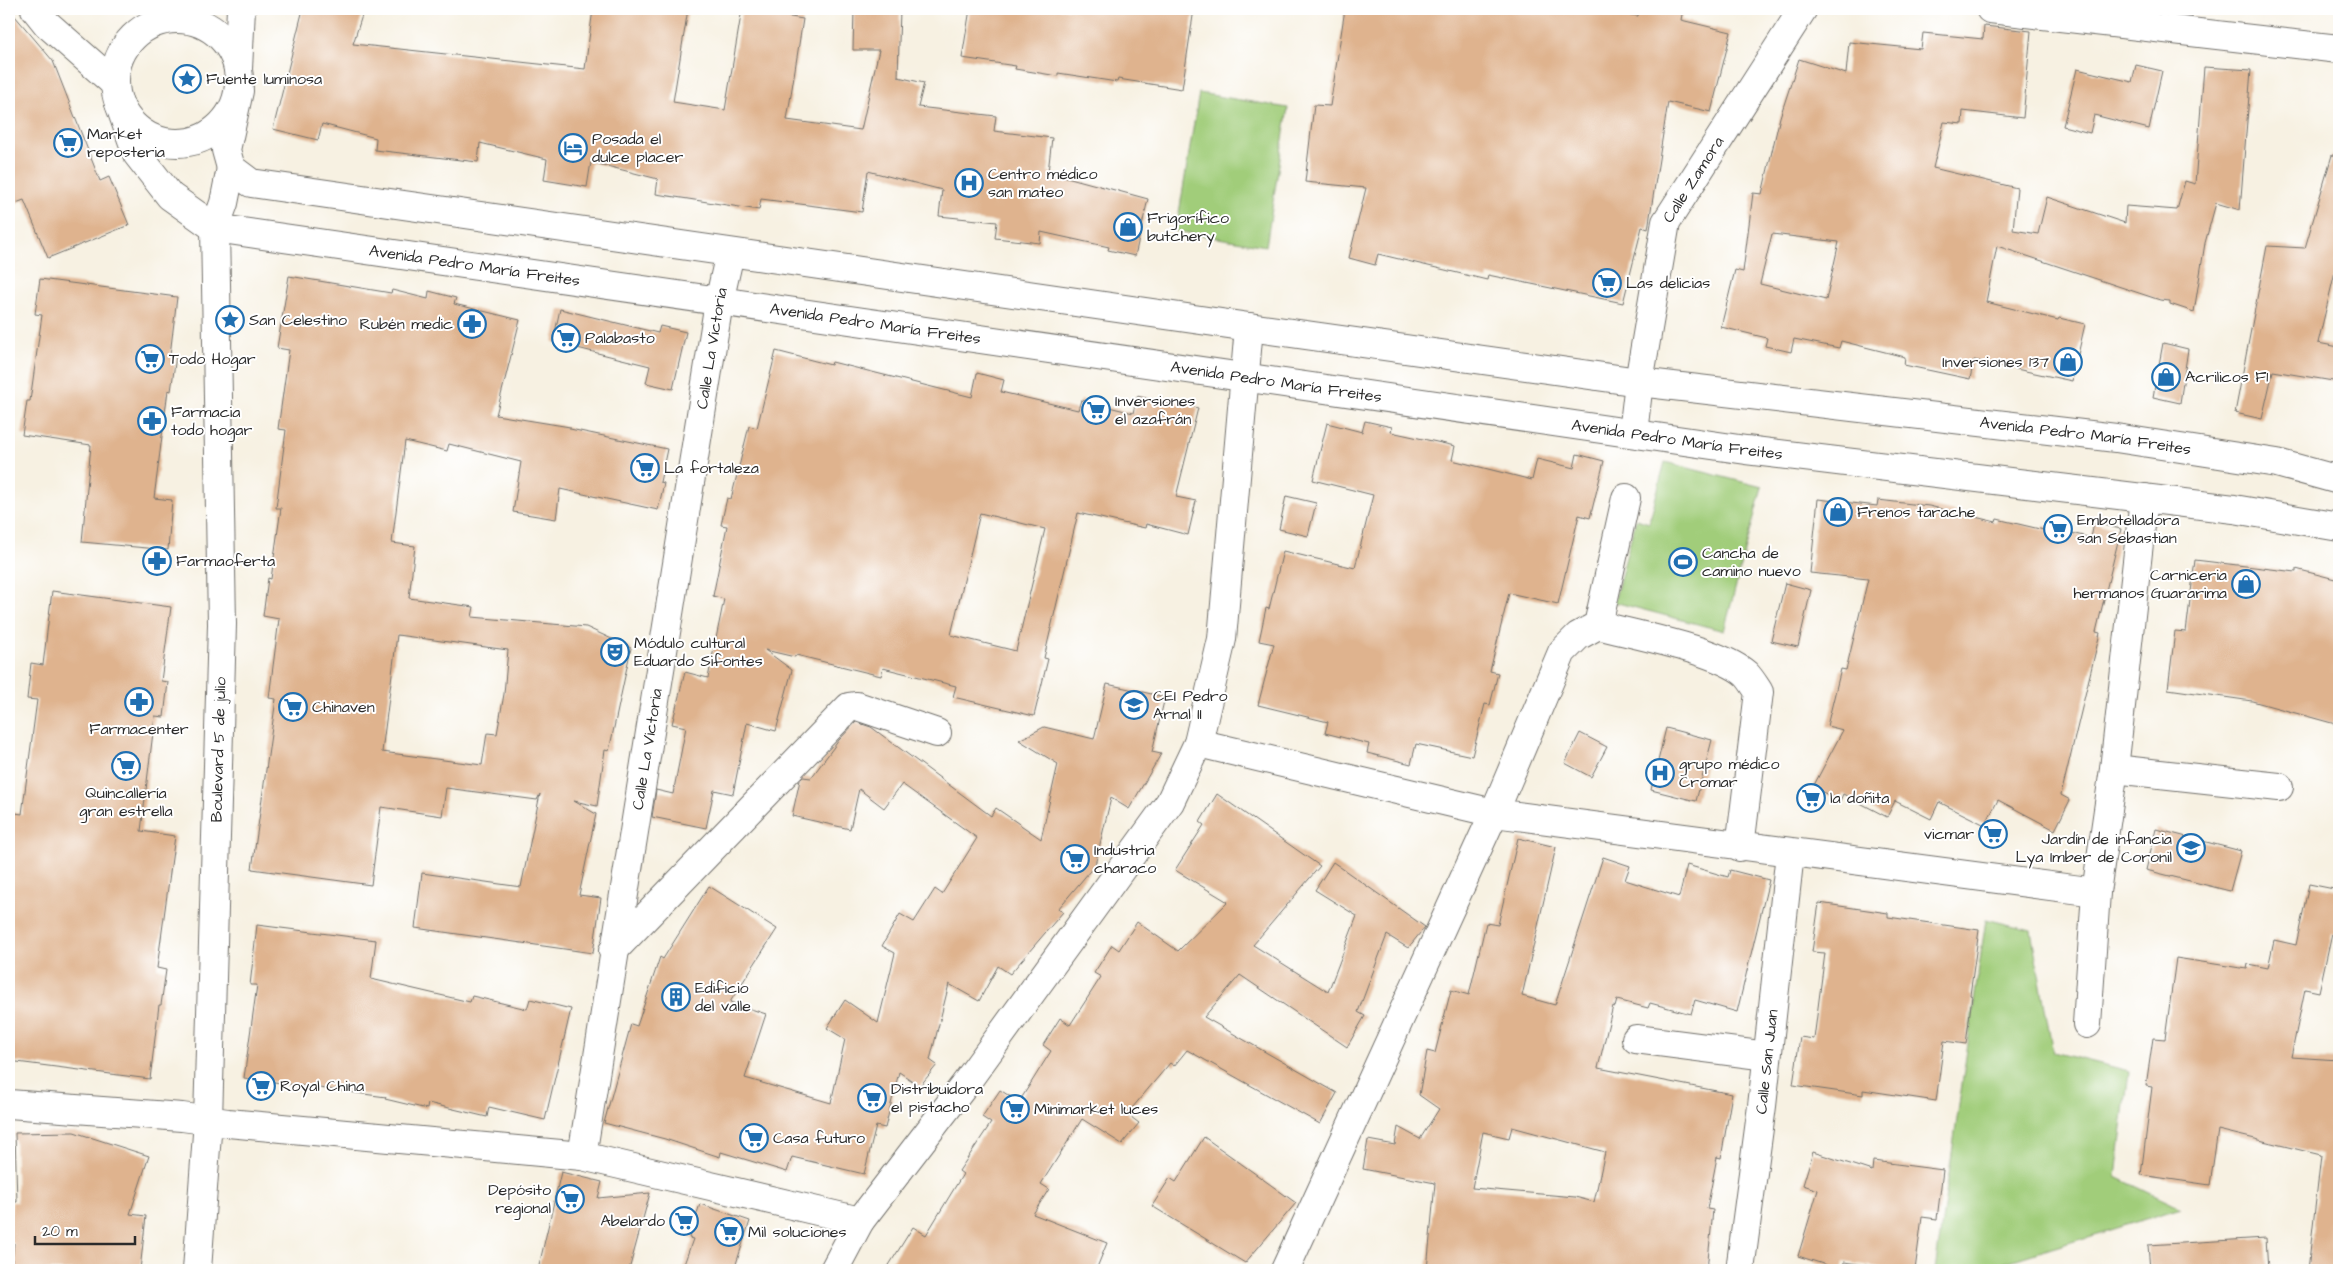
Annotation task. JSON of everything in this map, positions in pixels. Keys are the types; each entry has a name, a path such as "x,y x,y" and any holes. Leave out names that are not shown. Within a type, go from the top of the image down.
{"street":[{"path":"35,9 47,24 116,93 129,121 144,134 163,142 184,143 203,138 220,126 232,110 238,80 231,51 218,35 201,24 180,19 160,22 142,30 127,44"},
{"path":"144,9 117,62 116,93 137,154 170,196 215,228 224,203 231,168 226,150 238,80 241,9"},
{"name":"Calle Zamora","path":"1633,433 1666,222 1803,9"},
{"path":"1990,9 2063,13 2339,48"},
{"name":"Avenida Pedro María Freites","path":"231,168 251,183 1249,328 1640,382 2116,438 2278,463 2339,480"},
{"name":"Avenida Pedro María Freites","path":"215,228 1755,451 2234,509 2339,527"},
{"name":"Boulevard 5 de julio","path":"197,1270 208,1120 222,624 215,228"},
{"name":"Calle La Victoria","path":"582,1156 613,951 719,302 730,253"},
{"path":"834,1270 860,1221 963,1087 1170,802 1198,743 1222,639 1249,328"},
{"path":"1598,625 1626,498"},
{"path":"2086,1024 2096,892 2114,769 2144,498"},
{"path":"1285,1270 1494,813 1562,652 1578,636 1598,625 1706,654 1730,663 1746,674 1760,692 1740,847"},
{"path":"613,951 849,707 857,706 937,733"},
{"path":"1198,743 1494,813 1740,847 2096,892"},
{"path":"2114,769 2279,787"},
{"name":"Calle San Juan","path":"1740,1270 1790,853"},
{"path":"1636,1039 1767,1056"},
{"path":"9,1104 208,1120 582,1156 860,1221"}],"green space":[{"path":"1199,93 1288,108 1266,246 1176,231"},
{"name":"Cancha de camino nuevo","path":"1665,462 1762,487 1724,631 1614,602 1636,519 1649,523"},
{"path":"1986,919 2031,930 2053,1052 2129,1071 2116,1177 2181,1208 1981,1270 1935,1270"}],"building":[{"path":"9,9 53,61 100,181 109,177 129,225 48,258 24,200 16,203 9,187"},
{"path":"303,9 364,9 353,44 585,69 593,9 688,9 673,102 725,110 742,9 803,19 787,120 861,130 879,50 853,50 854,9 900,9 898,77 924,83 918,107 996,116 994,131 1052,138 1048,172 1148,199 1135,256 1108,250 1109,247 1041,232 1040,243 995,238 997,222 939,216 942,190 868,171 862,212 761,199 759,210 656,194 658,179 591,162 587,187 544,180 547,159 480,143 478,162 375,150 376,138 322,124 318,140 273,129"},
{"path":"970,9 1194,9 1182,89 1118,79 1117,82 1058,73 1058,76 1015,69 1016,66 962,58"},
{"path":"1345,9 1590,9 1638,16 1639,9 1683,9 1681,20 1731,32 1711,112 1668,102 1648,229 1642,227 1623,303 1488,275 1487,280 1378,254 1375,265 1349,258 1366,188 1305,182 1314,105 1330,106"},
{"path":"1984,26 2031,31 2023,118 1963,111 1962,124 1944,122 1933,168 2017,188 2013,230 2038,234 2047,197 2125,223 2126,206 2177,210 2185,181 2195,184 2204,67 2251,70 2240,210 2216,203 2205,243 2194,312 2170,304 2170,301 2160,300 1997,246 1986,302 2058,320 2059,318 2085,324 2072,381 1974,360 1970,379 1904,365 1905,357 1841,341 1839,348 1794,339 1791,352 1765,346 1767,338 1721,327 1735,270 1743,272 1753,193 1762,194 1780,117 1799,59 1846,74 1849,42 1921,49 1923,33 1983,39","holes":["1772,234 1839,242 1826,300 1760,284"]},
{"path":"2136,65 2162,71 2149,129 2094,115 2090,133 2063,126 2077,69 2132,82"},
{"path":"2332,155 2339,156 2339,255 2318,343 2339,347 2339,382 2273,371 2262,419 2235,413 2267,246 2305,248"},
{"path":"289,276 391,293 392,290 428,299 429,291 456,298 454,304 520,320 496,415 570,427 570,429 667,449 660,482 664,483 658,510 560,489 556,519 513,512 521,462 449,444 447,451 405,441 392,543 415,546 409,598 474,607 472,617 586,627 631,648 609,751 605,750 597,806 574,801 596,814 579,895 601,898 593,953 415,928 422,873 521,887 540,794 537,800 446,788 442,816 381,807 371,885 252,869 276,699 269,698 279,619 263,616 268,578 271,579 281,508 276,508 286,430 278,429 289,350 277,348","holes":["397,635 508,650 504,694 497,734 487,733 482,765 382,752"]},
{"path":"40,279 177,297 170,355 176,356 171,391 168,390 154,498 172,500 168,550 82,542 91,445 22,435 27,401 30,401 42,315 35,314"},
{"path":"560,309 658,333 660,326 686,332 673,389 646,383 650,366 553,342"},
{"path":"2163,343 2188,349 2180,403 2153,397"},
{"path":"776,351 831,365 832,362 972,397 977,373 1004,380 1001,392 1078,410 1081,400 1133,413 1137,396 1171,404 1171,401 1198,408 1176,497 1196,501 1188,535 1146,524 1145,528 1078,513 1044,658 1048,659 1034,716 953,697 956,686 883,668 881,676 796,655 795,657 765,650 792,670 776,731 747,723 733,794 714,790 706,828 652,817 656,790 673,794 686,727 672,724 685,672 708,678 724,599 713,596 727,526 721,525 727,498 731,499 749,426 757,428","holes":["980,513 1045,529 1016,651 951,635"]},
{"path":"1365,421 1392,427 1391,432 1455,446 1452,460 1532,480 1537,459 1574,468 1577,454 1604,461 1590,518 1579,515 1558,604 1509,593 1490,671 1498,673 1490,705 1485,704 1472,756 1416,744 1411,764 1367,753 1369,744 1325,733 1328,722 1258,705 1274,644 1259,641 1266,608 1269,609 1283,551 1355,568 1373,495 1313,480 1327,423 1362,432"},
{"path":"1286,496 1316,503 1308,536 1279,529"},
{"path":"1818,499 1877,506 1878,500 1929,506 1996,522 1997,519 2044,530 2044,526 2091,538 2094,523 2121,529 2096,632 2100,633 2061,795 2070,800 2055,830 1998,800 1985,825 1939,802 1931,819 1895,801 1887,817 1843,794 1840,801 1813,787 1843,730 1827,726 1841,669 1846,670 1868,579 1810,573"},
{"path":"2195,560 2296,572 2296,569 2339,580 2339,725 2252,701 2168,689 2175,631 2186,632"},
{"path":"1785,583 1811,590 1798,647 1771,641"},
{"path":"52,591 171,607 161,681 168,682 164,717 155,716 141,831 175,836 157,968 166,970 161,1005 159,1005 150,1079 9,1061 9,812 22,814 37,700 27,699 31,663 43,665"},
{"path":"1107,684 1165,697 1152,752 1161,754 1129,809 1111,798 1095,865 1058,909 1063,912 1010,974 998,966 979,1001 949,984 930,1060 937,1065 920,1086 899,1072 885,1128 876,1126 864,1174 792,1157 787,1172 721,1152 720,1157 665,1139 604,1123 631,1024 637,1026 660,957 663,959 709,886 777,929 730,1002 766,1014 745,1078 831,1103 845,1039 827,1028 845,1000 878,1023 895,953 882,946 900,914 914,922 935,889 942,894 977,838 902,784 884,808 859,789 850,829 792,816 800,780 803,777 811,778 839,740 856,722 871,727 991,816 996,808 1041,839 1058,764 1019,740 1044,727 1094,739"},
{"path":"1666,728 1712,740 1696,801 1651,790"},
{"path":"1580,733 1607,747 1591,777 1565,763"},
{"path":"1217,794 1320,866 1253,945 1328,992 1357,916 1315,890 1333,862 1425,927 1408,948 1387,935 1358,1012 1365,1016 1347,1047 1240,975 1204,1017 1337,1093 1320,1124 1187,1050 1174,1066 1170,1063 1127,1114 1139,1123 1122,1144 1082,1119 1041,1184 1049,1189 1033,1214 1107,1243 1096,1270 886,1270 913,1227 926,1235 963,1174 959,1171 991,1123 982,1117 1000,1090 1019,1102 1051,1051 1043,1045 1060,1018 1070,1025 1101,977 1094,973 1112,945 1119,950 1137,922 1178,951 1228,902 1175,870 1204,825 1200,822"},
{"path":"2156,829 2241,851 2230,891 2146,870"},
{"path":"1518,838 1556,847 1522,996 1555,1005 1603,857 1630,866 1625,880 1679,897 1687,865 1728,877 1730,870 1769,880 1737,1012 1695,1000 1691,1014 1650,1003 1648,1008 1617,1000 1615,1007 1613,1006 1598,1068 1732,1094 1721,1158 1717,1157 1707,1209 1713,1210 1707,1270 1427,1270 1435,1183 1363,1169 1368,1140 1395,1145 1398,1127 1420,1139 1439,1109 1419,1095 1427,1051 1435,1053 1451,990 1469,995 1486,923 1498,925","holes":["1512,1127 1605,1152 1594,1202 1575,1197 1472,1188 1483,1132 1509,1138"]},
{"path":"2309,884 2339,890 2339,937 2332,933 2319,992 2305,989 2291,1057 2339,1060 2339,1270 2308,1270 2321,1155 2218,1130 2210,1185 2141,1175 2152,1087 2146,1086 2153,1038 2165,1039 2176,958 2247,969 2248,964 2268,968 2274,940 2296,945"},
{"path":"1819,903 1888,913 1888,917 1979,930 1970,995 1972,996 1966,1044 1944,1041 1936,1101 1863,1090 1863,1095 1793,1085 1800,1037 1814,1039 1825,953 1812,952"},
{"path":"257,925 376,940 371,979 470,1002 472,996 527,1009 530,999 571,1009 545,1120 489,1107 487,1117 428,1103 427,1109 385,1099 386,1097 244,1078 257,985 250,985"},
{"path":"74,1132 149,1156 130,1214 146,1216 140,1270 11,1270 14,1243 9,1243 9,1232 12,1202 17,1202 15,1133"},
{"path":"1204,1137 1296,1203 1245,1263 1152,1206 1170,1178 1176,1182"},
{"path":"1813,1152 1872,1171 1873,1161 1943,1170 1937,1219 1922,1217 1915,1270 1899,1270 1844,1262 1842,1270 1798,1256 1818,1190 1803,1185"},
{"path":"561,1172 602,1182 598,1198 650,1193 629,1270 538,1270"},
{"path":"700,1204 750,1221 734,1270 682,1270 693,1239 689,1238"},
{"path":"2266,1238 2268,1270 2150,1270 2148,1245"}],"place":[{"name":"Fuente luminosa","path":"187,79"},
{"name":"Market reposteria","path":"68,143"},
{"name":"Posada el dulce placer","path":"573,148"},
{"name":"Centro médico san mateo","path":"969,183"},
{"name":"Frigorífico butchery","path":"1128,227"},
{"name":"Las delicias","path":"1607,283"},
{"name":"San Celestino","path":"230,320"},
{"name":"Rubén medic","path":"472,324"},
{"name":"Palabasto","path":"566,338"},
{"name":"Todo Hogar","path":"150,359"},
{"name":"Inversiones 137","path":"2068,362"},
{"name":"Acrilicos F1","path":"2166,377"},
{"name":"Inversiones el azafrán","path":"1096,410"},
{"name":"Farmacia todo hogar","path":"152,421"},
{"name":"La fortaleza","path":"645,468"},
{"name":"Frenos tarache","path":"1838,512"},
{"name":"Embotelladora san Sebastian","path":"2058,529"},
{"name":"Farmaoferta","path":"157,561"},
{"name":"Cancha de camino nuevo","path":"1683,562"},
{"name":"Carniceria hermanos Guararima","path":"2246,584"},
{"name":"Módulo cultural Eduardo Sifontes","path":"615,652"},
{"name":"Farmacenter","path":"139,702"},
{"name":"CEI Pedro Arnal II","path":"1134,705"},
{"name":"Chinaven","path":"293,707"},
{"name":"Quincallería gran estrella","path":"126,766"},
{"name":"grupo médico Cromar","path":"1660,773"},
{"name":"la doñita","path":"1811,798"},
{"name":"vicmar","path":"1993,834"},
{"name":"Jardín de infancia Lya Imber de Coronil","path":"2191,848"},
{"name":"Industria characo","path":"1075,859"},
{"name":"Edificio del valle","path":"676,997"},
{"name":"Royal China","path":"261,1086"},
{"name":"Distribuidora el pistacho","path":"872,1098"},
{"name":"Minimarket luces","path":"1015,1109"},
{"name":"Casa futuro","path":"754,1138"},
{"name":"Depósito regional","path":"570,1199"},
{"name":"Abelardo","path":"684,1221"},
{"name":"Mil soluciones","path":"729,1232"}]}
